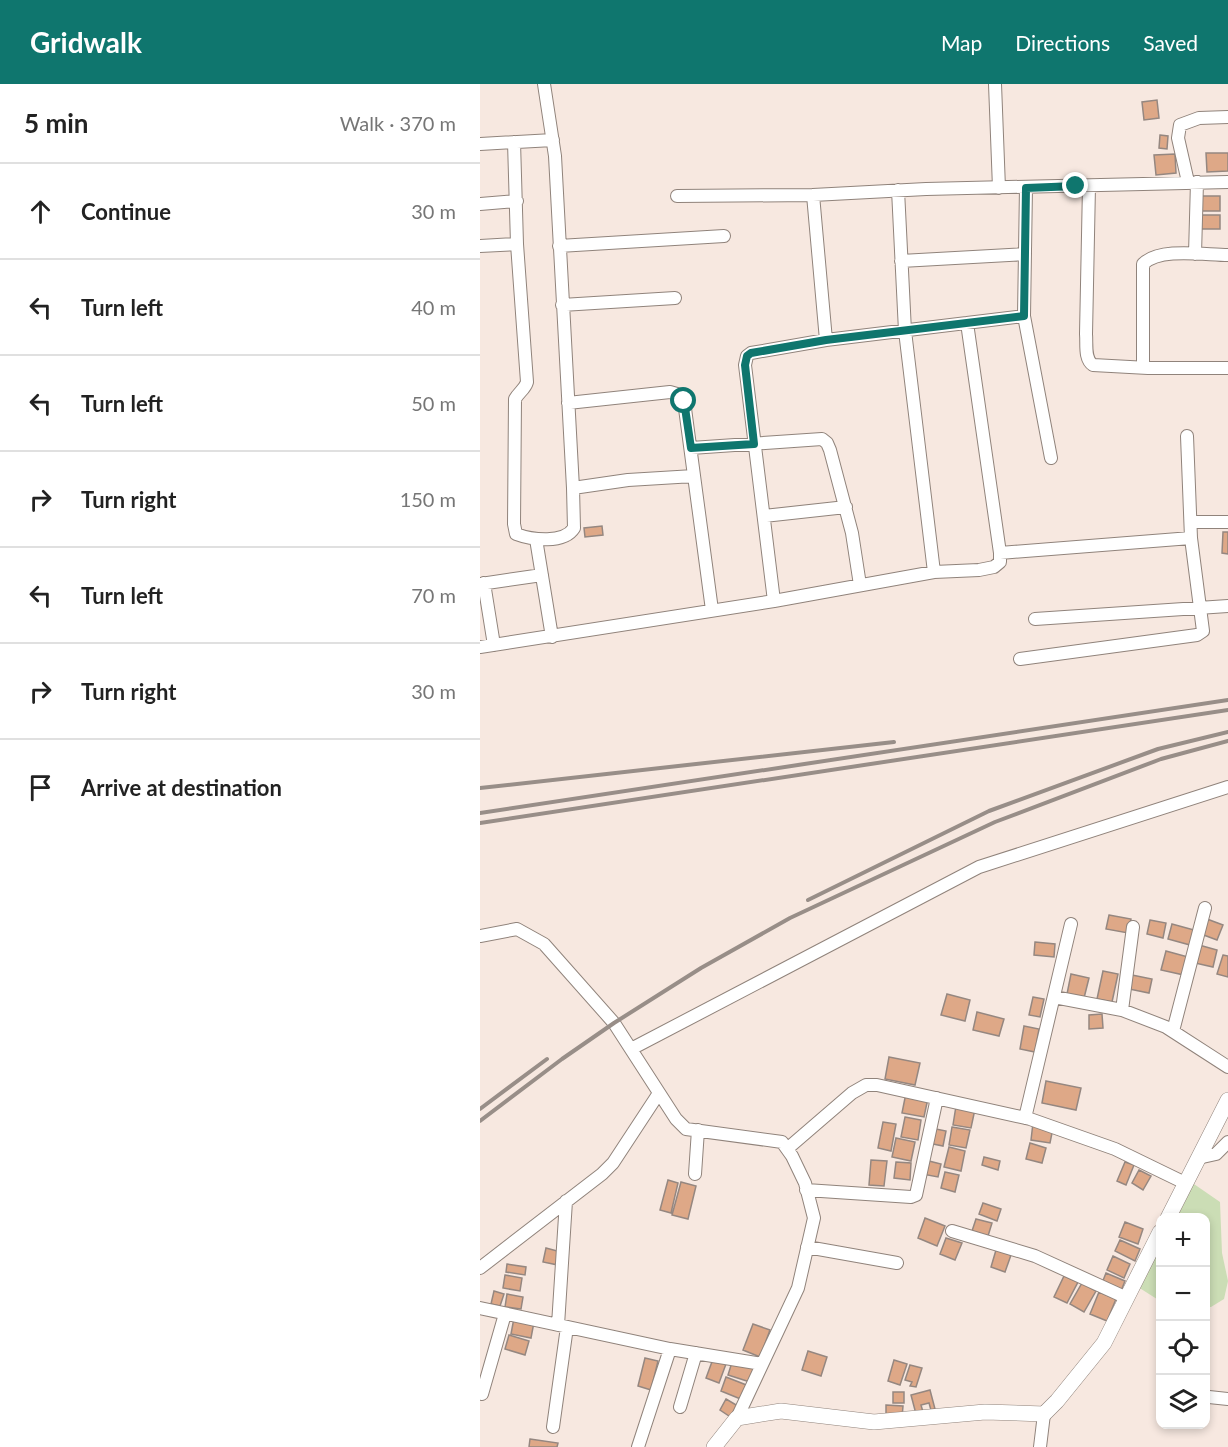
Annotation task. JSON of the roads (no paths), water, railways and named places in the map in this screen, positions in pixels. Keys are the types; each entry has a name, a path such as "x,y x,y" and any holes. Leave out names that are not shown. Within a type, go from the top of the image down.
{"street":[{"path":"514,142 517,244 527,382 525,388 515,399 514,524 516,534 536,539 563,538 574,528 573,488 557,179 544,84"},
{"path":"995,84 999,188"},
{"path":"1195,255 1193,182 1178,138 1180,125 1199,118 1228,117"},
{"path":"480,144 553,140"},
{"path":"677,196 813,195 898,190 1228,182"},
{"path":"1089,186 1087,358 1093,366 1228,368"},
{"path":"1026,188 1024,316 1051,458"},
{"path":"898,190 905,331 934,572"},
{"path":"813,195 826,340"},
{"path":"480,204 517,201"},
{"path":"559,246 724,236"},
{"path":"480,246 517,244"},
{"path":"901,261 1025,254"},
{"path":"1143,368 1143,264 1148,259 1166,254 1228,255"},
{"path":"562,304 675,298"},
{"path":"774,601 745,365 747,356 767,349 826,340 1024,316"},
{"path":"480,647 774,601 934,572 994,567 1000,562 1000,553 968,323"},
{"path":"568,403 670,392 684,401 712,610"},
{"path":"1020,659 1197,635 1203,631 1191,538 1187,436"},
{"path":"691,448 822,439 830,450 846,507 860,585"},
{"path":"573,488 628,480 694,476"},
{"path":"764,516 846,507"},
{"path":"1191,522 1228,522"},
{"path":"1000,553 1191,538"},
{"path":"536,539 552,637"},
{"path":"494,645 482,584 542,575"},
{"path":"1035,619 1228,606"},
{"path":"631,1049 979,867 1228,787"},
{"path":"1173,1031 1205,908"},
{"path":"1024,1118 1071,924"},
{"path":"1122,1010 1133,927"},
{"path":"480,936 517,929 544,944 614,1023 676,1119 686,1129 782,1142 792,1156 806,1190 814,1218 798,1288 737,1418 714,1447"},
{"path":"1054,997 1122,1010 1173,1031 1228,1067"},
{"path":"787,1149 852,1093 866,1085 877,1085 1024,1118 1115,1149 1185,1183"},
{"path":"480,1268 602,1174 613,1162 659,1093"},
{"path":"806,1190 911,1197 916,1195 937,1098"},
{"path":"1170,1213 1228,1100"},
{"path":"694,1174 698,1130"},
{"path":"1198,1158 1216,1154 1228,1142"},
{"path":"554,1427 562,1326 566,1200"},
{"path":"952,1231 1035,1256 1127,1298"},
{"path":"1040,1447 1044,1414 1058,1401 1104,1343 1156,1242"},
{"path":"807,1247 897,1263"},
{"path":"480,1308 670,1349 762,1364"},
{"path":"482,1394 505,1314"},
{"path":"638,1447 670,1349"},
{"path":"680,1407 696,1353"},
{"path":"1210,1397 1228,1398"},
{"path":"737,1418 781,1411 874,1422 985,1412 1044,1414"}],"railway":[{"path":"480,813 1228,700"},
{"path":"480,823 1228,710"},
{"path":"808,900 989,811 1158,749 1228,732"},
{"path":"480,1121 614,1023 701,968 790,918 995,822 1161,759 1228,741"},
{"path":"480,788 894,742"},
{"path":"480,1109 547,1059"}]}
